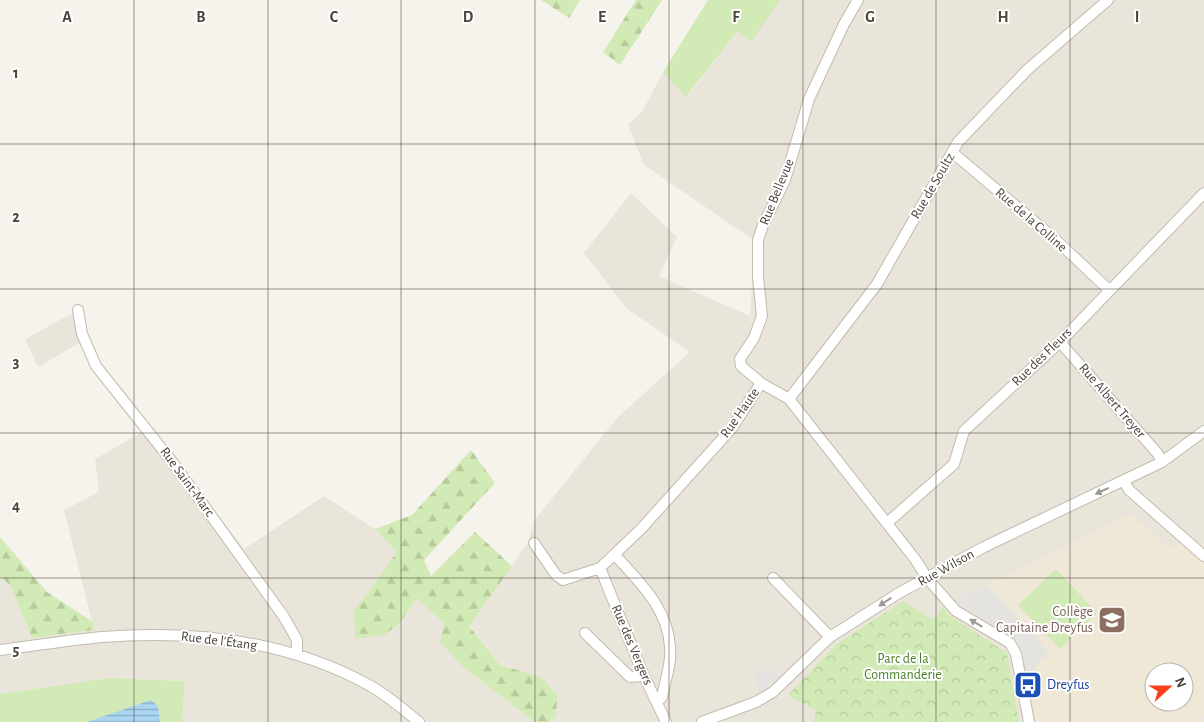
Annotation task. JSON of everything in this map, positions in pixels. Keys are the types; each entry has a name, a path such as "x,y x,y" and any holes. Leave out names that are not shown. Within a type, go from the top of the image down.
{"street":[{"name":"Rue Bellevue","path":"761,383 741,366 740,359 754,338 762,316 758,277 758,240 784,180 808,99 844,24 858,0"},
{"name":"Rue de Soultz","path":"789,399 877,284 958,142 1027,70 1108,0"},
{"name":"Rue de la Colline","path":"952,152 1055,239 1109,290"},
{"name":"Rue des Fleurs","path":"887,523 954,464 964,431 1060,342 1204,193"},
{"name":"Rue Saint-Marc","path":"78,310 82,334 96,366 174,464 284,617 298,640 297,654"},
{"name":"Rue Albert Treyer","path":"1060,342 1162,462"},
{"name":"Rue Haute","path":"534,543 556,575 563,580 600,568 641,529 732,428 761,383 789,399 915,559 927,578 956,610 1010,644 1016,654 1028,722"},
{"name":"Rue Wilson","path":"702,722 756,702 782,684 830,637 900,593 984,547 1162,462 1204,431"},
{"path":"1124,481 1129,490 1204,556"},
{"path":"614,555 655,601 668,631 670,658 662,697 657,702"},
{"name":"Rue des Vergers","path":"600,568 644,676 666,722"},
{"path":"773,578 830,637"},
{"path":"585,634 630,677 644,676"},
{"name":"Rue de l'Étang","path":"0,650 104,637 178,635 229,640 297,654 318,661 368,684 419,722"}],"shaded area":[{"path":"780,0 1204,0 1204,722 549,722 556,717 541,677 500,665 469,625 528,543 534,521 618,417 690,352 626,308 584,253 631,193 677,237 659,276 750,316 755,241 644,165 628,125 642,112 663,72 687,97 737,32 751,41"},
{"path":"80,309 88,338 38,367 25,339"},
{"path":"151,427 244,549 324,496 375,529 397,552 354,611 399,624 417,599 444,623 463,667 535,722 182,722 185,681 108,678 0,694 0,576 10,585 32,638 94,630 64,510 99,492 95,459"},
{"name":"Collège Capitaine Dreyfus","path":"1134,513 1137,521 1171,550 1182,541 1204,560 1204,714 1201,717 1204,722 1036,722 1028,680 1040,660 1050,655 988,585"},
{"path":"988,585 1050,655 1040,660 1028,680 1018,641 955,600"},
{"path":"769,665 780,678 761,692 755,680 755,673"}],"green space":[{"path":"541,0 580,0 569,18"},
{"path":"636,0 662,0 620,65 603,52"},
{"path":"708,0 780,0 751,42 737,32 686,97 663,72"},
{"path":"471,450 495,483 424,560 431,576 475,532 512,566 469,626 500,665 541,677 557,695 556,717 549,722 535,722 463,667 440,642 444,623 417,599 399,624 384,635 355,639 354,611 397,552 375,529 412,515"},
{"path":"0,537 47,592 93,622 94,630 32,638 10,585 0,576"},
{"path":"1056,569 1097,613 1060,649 1018,605"},
{"name":"Parc de la Commanderie","path":"903,601 934,620 943,606 949,615 1007,653 1019,722 813,722 817,711 788,695 837,644"},
{"path":"108,678 185,681 182,722 0,722 0,694"}],"water":[{"path":"151,700 158,706 160,722 87,722"}],"place":[{"name":"Collège Capitaine Dreyfus","path":"1112,620"},
{"name":"Dreyfus","path":"1028,685"}]}
